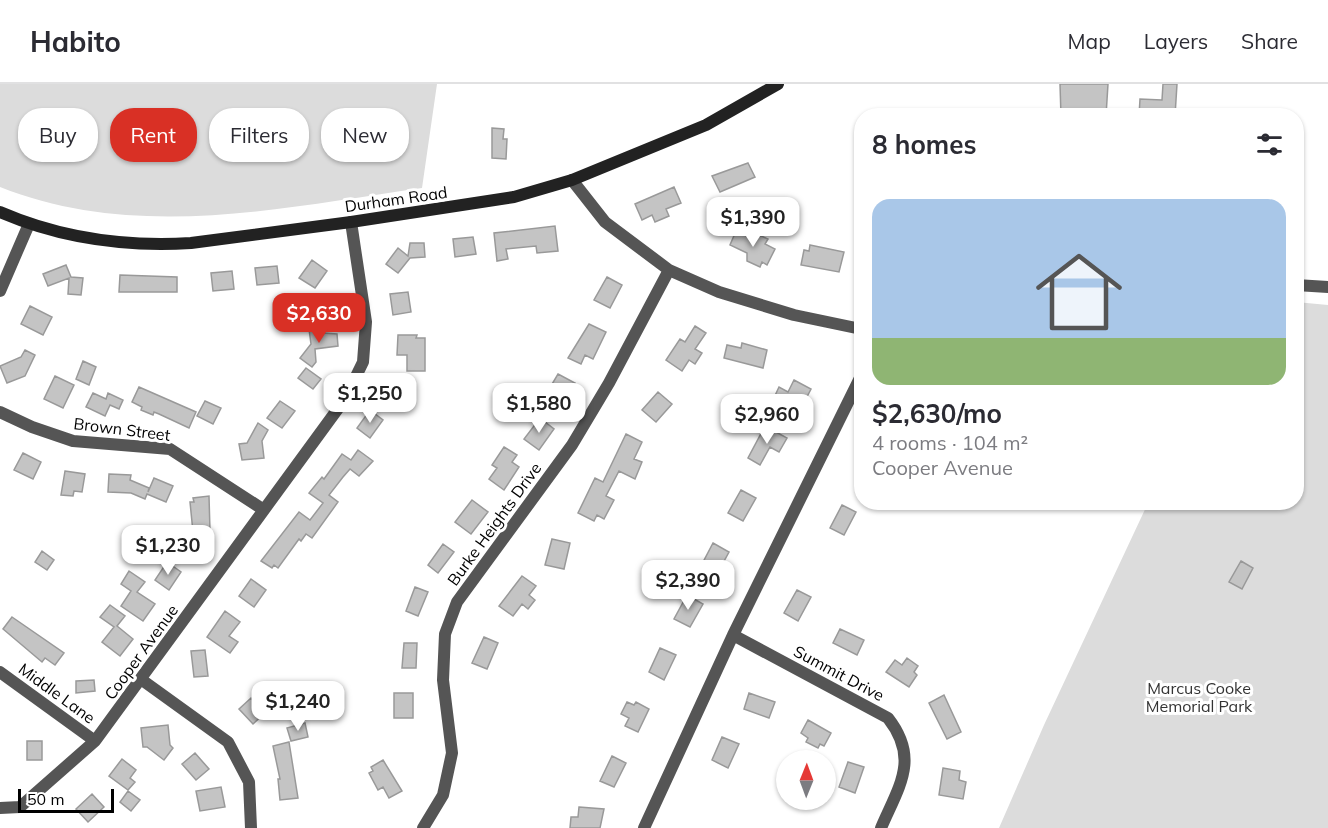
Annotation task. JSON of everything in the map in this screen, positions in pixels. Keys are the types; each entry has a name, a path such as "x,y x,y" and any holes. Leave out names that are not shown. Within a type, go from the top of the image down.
{"main road":[{"name":"Durham Road","path":"0,212 29,224 106,241 155,245 191,243 351,222 514,197 572,180 706,125 777,84"}],"street":[{"path":"572,180 605,222 669,270 719,292 794,315 854,328"},
{"name":"Cooper Avenue","path":"0,808 20,807 95,741 142,680 345,399 363,362 366,322 351,222"},
{"path":"0,291 29,224"},
{"name":"Burke Heights Drive","path":"423,828 443,795 452,753 443,680 445,634 457,602 572,445 609,383 669,270"},
{"path":"1304,286 1328,287"},
{"path":"644,828 733,635 854,390"},
{"name":"Brown Street","path":"0,412 32,427 73,441 170,449 264,510"},
{"name":"Summit Drive","path":"733,635 888,718 898,732 905,752 905,771 880,828"},
{"name":"Middle Lane","path":"0,672 95,741"},
{"path":"142,680 228,742 249,782 251,828"}],"green space":[{"path":"0,84 437,84 422,188 263,211 156,216 104,213 51,203 0,187"},
{"name":"Marcus Cooke Memorial Park","path":"1304,303 1328,305 1328,828 999,828 1044,725 1145,510 1304,510"}],"building":[{"path":"1060,84 1108,84 1106,108 1061,108"},
{"path":"1163,84 1177,84 1176,108 1139,108 1140,99 1162,100"},
{"path":"492,128 504,129 503,139 507,139 506,159 492,158"},
{"path":"748,163 755,177 720,192 712,176"},
{"path":"674,187 681,203 666,209 669,216 655,222 652,215 642,220 635,204"},
{"path":"555,226 558,251 537,253 536,246 506,249 508,259 497,261 494,233"},
{"path":"736,231 756,240 759,235 768,239 765,244 775,249 767,265 762,262 760,267 747,261 747,253 730,245"},
{"path":"473,237 476,254 455,257 453,239"},
{"path":"410,243 424,243 425,257 410,258 398,273 386,264 398,248 408,256"},
{"path":"810,245 844,252 839,272 801,265 804,250 809,251"},
{"path":"312,260 327,271 315,288 299,278"},
{"path":"66,265 71,277 83,278 81,295 68,294 69,278 48,286 43,274"},
{"path":"277,266 279,283 257,285 255,268"},
{"path":"232,271 234,289 213,291 211,273"},
{"path":"120,275 177,277 177,292 119,292"},
{"path":"607,277 622,285 610,308 594,300"},
{"path":"408,292 411,312 393,315 390,294"},
{"path":"30,306 52,317 43,335 21,324"},
{"path":"589,324 606,332 593,359 585,355 581,364 568,358"},
{"path":"695,326 706,333 695,349 702,353 695,364 689,360 682,371 666,360 680,339 685,342"},
{"path":"323,328 323,333 337,334 338,346 315,349 316,362 312,367 300,358 311,344 309,329"},
{"path":"398,335 417,335 416,338 425,338 425,371 407,371 407,355 397,355"},
{"path":"742,343 767,350 763,368 724,358 727,345 741,348"},
{"path":"25,350 35,355 25,376 7,383 0,366 21,357"},
{"path":"83,361 96,367 89,385 76,379"},
{"path":"306,368 321,379 313,389 298,378"},
{"path":"558,374 575,383 562,406 545,396"},
{"path":"391,375 408,383 399,401 382,393"},
{"path":"55,376 74,385 63,408 44,399"},
{"path":"794,380 811,389 798,414 773,400 779,387 788,392"},
{"path":"139,387 196,412 189,428 154,412 153,415 141,410 142,407 132,402"},
{"path":"658,392 672,404 656,422 642,410"},
{"path":"93,393 106,399 108,393 123,400 119,409 110,405 105,416 86,407"},
{"path":"205,401 221,408 213,424 197,416"},
{"path":"280,401 295,411 282,428 267,418"},
{"path":"370,410 383,420 370,438 357,428"},
{"path":"540,418 554,429 539,450 524,439"},
{"path":"258,423 268,430 262,441 264,458 242,460 239,444 247,443"},
{"path":"765,426 787,438 779,452 770,447 760,465 748,458"},
{"path":"626,434 642,442 634,459 642,462 635,479 619,471 606,496 614,500 604,519 597,515 594,521 578,513 595,478 603,482"},
{"path":"504,447 517,455 512,462 519,467 504,490 489,479 497,468 492,465"},
{"path":"358,450 373,461 359,476 350,469 343,477 329,495 338,502 312,538 306,534 301,541 299,539 278,568 274,565 272,568 261,561 299,512 310,520 323,503 309,493 322,477 324,479 342,454 351,460"},
{"path":"23,453 41,462 33,479 14,470"},
{"path":"65,471 85,474 82,492 74,491 73,496 61,495"},
{"path":"109,474 131,475 130,480 149,488 148,492 154,478 173,486 166,502 147,494 145,499 131,493 108,492"},
{"path":"741,490 756,498 743,521 728,513"},
{"path":"209,496 210,531 193,532 190,502 194,502 193,498"},
{"path":"472,500 488,512 471,534 455,522"},
{"path":"842,505 856,512 844,535 830,528"},
{"path":"552,539 570,543 564,569 545,565"},
{"path":"713,543 729,552 717,574 701,566"},
{"path":"443,544 454,552 438,573 428,565"},
{"path":"42,551 54,560 47,570 35,562"},
{"path":"1241,561 1253,568 1242,589 1229,582"},
{"path":"167,562 181,572 169,590 155,580"},
{"path":"129,571 145,582 137,592 155,604 143,621 121,606 131,591 121,584"},
{"path":"522,576 536,586 529,595 535,600 528,609 522,604 513,616 499,606"},
{"path":"251,579 266,590 254,607 239,596"},
{"path":"415,587 428,592 418,616 406,611"},
{"path":"797,590 811,597 798,621 784,613"},
{"path":"687,595 703,604 690,627 674,619"},
{"path":"110,605 125,616 117,626 133,639 120,656 102,642 114,627 100,617"},
{"path":"225,611 240,622 229,636 238,642 230,653 207,637"},
{"path":"12,617 64,653 55,665 45,658 42,662 3,629"},
{"path":"840,629 864,640 857,655 833,643"},
{"path":"484,637 498,643 487,669 472,663"},
{"path":"404,643 417,643 416,668 402,668"},
{"path":"660,648 676,655 664,680 649,672"},
{"path":"205,650 208,676 194,677 191,651"},
{"path":"907,658 918,666 914,672 917,675 909,687 886,672 895,660 902,665"},
{"path":"94,680 95,691 76,693 76,681"},
{"path":"394,693 413,693 413,718 394,718"},
{"path":"749,693 775,702 769,718 744,709"},
{"path":"944,695 961,732 947,739 929,703"},
{"path":"251,698 265,713 253,724 239,709"},
{"path":"627,702 634,705 636,702 649,709 638,732 625,726 629,718 621,714"},
{"path":"808,720 831,733 824,746 820,744 818,748 806,742 808,738 801,733"},
{"path":"305,723 308,737 291,741 287,728"},
{"path":"168,725 170,745 173,748 164,760 147,747 143,747 141,728"},
{"path":"722,737 739,744 728,768 712,760"},
{"path":"27,741 42,741 42,760 27,760"},
{"path":"289,742 298,798 280,800 278,779 280,779 273,746"},
{"path":"195,753 209,769 196,780 182,764"},
{"path":"612,756 626,763 614,787 600,781"},
{"path":"122,759 136,770 130,778 135,782 128,790 109,776"},
{"path":"383,760 402,791 389,798 383,787 378,790 369,773 373,771 371,767"},
{"path":"848,762 864,767 855,793 839,787"},
{"path":"943,768 960,771 959,780 966,782 963,799 939,795"},
{"path":"221,787 225,807 200,811 196,791"},
{"path":"128,791 140,800 131,811 120,802"},
{"path":"92,794 104,807 88,822 76,809"},
{"path":"579,807 604,809 600,828 570,828 571,817 578,817"}]}
